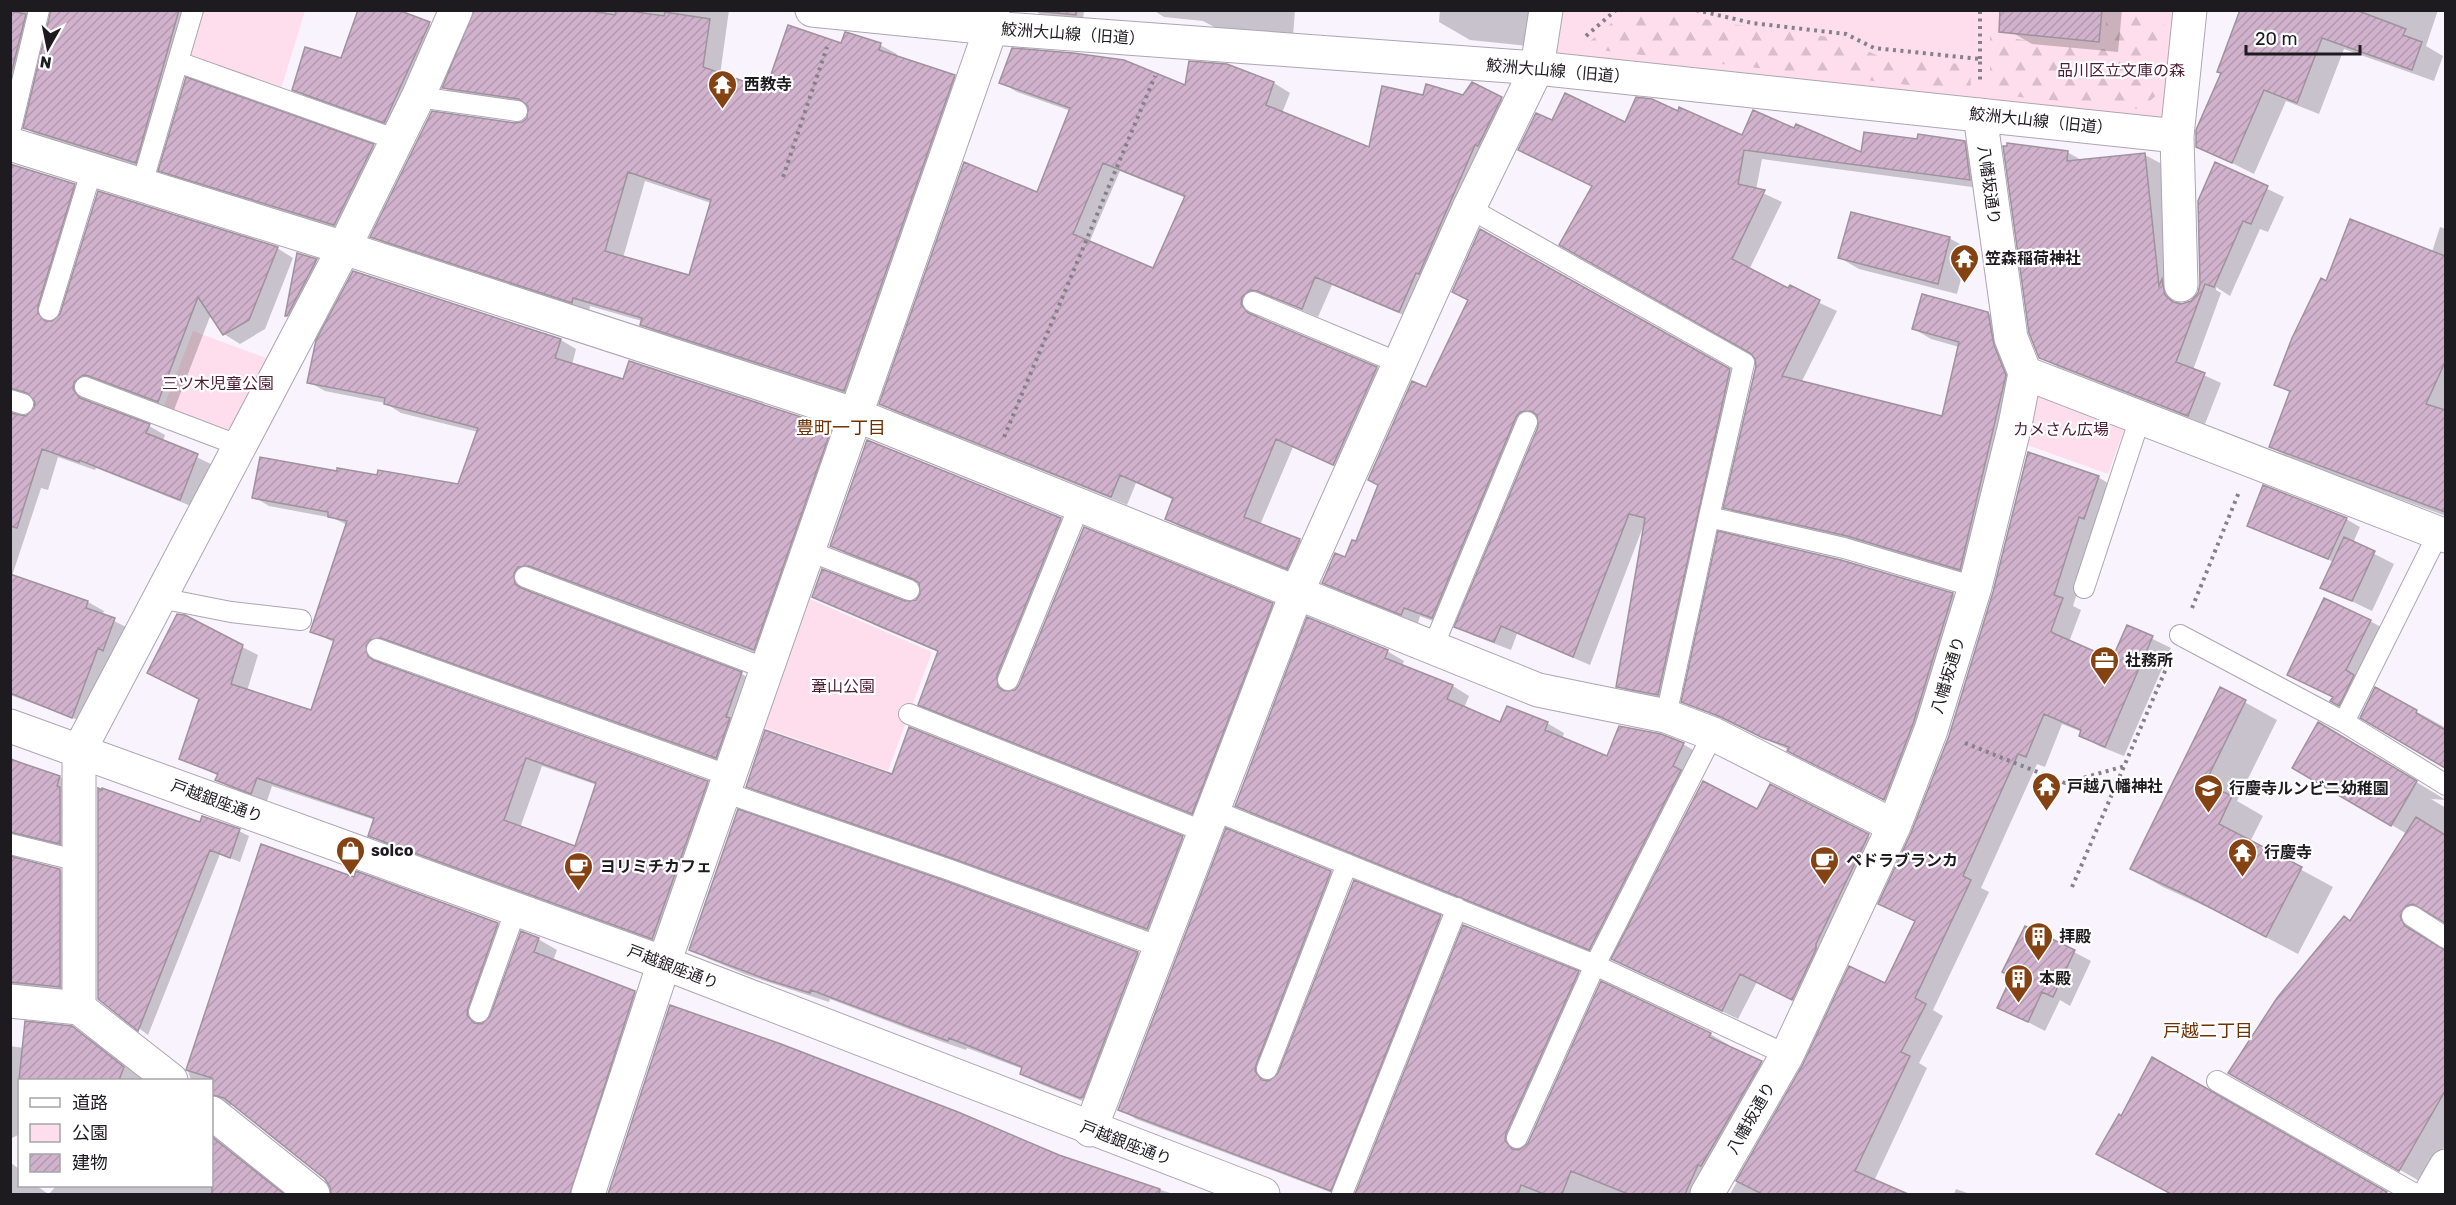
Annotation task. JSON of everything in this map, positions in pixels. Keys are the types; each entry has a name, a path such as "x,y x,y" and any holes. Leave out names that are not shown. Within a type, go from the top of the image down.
{"street":[{"path":"79,1008 80,751 344,248 418,97 456,10"},
{"path":"1090,1130 1297,592 1469,208 1537,68 1546,10"},
{"path":"2181,285 2177,136 2190,10"},
{"name":"鮫洲大山線（旧道）","path":"825,12 992,19 1169,41 1537,68 2177,136"},
{"path":"588,1194 664,963 856,416 992,19"},
{"name":"八幡坂通り","path":"1707,1194 1787,1055 1894,826 1931,729 1975,587 2015,425 2025,373 2011,338 1980,115"},
{"path":"10,144 344,248 856,416 1080,504 1538,690 1666,716 1713,734 1894,826"},
{"path":"2025,373 2442,535"},
{"name":"戸越銀座通り","path":"10,726 664,963 1248,1192"},
{"path":"10,1001 79,1008 163,1078"},
{"path":"213,1114 313,1194"},
{"path":"2430,1194 2445,1166"}],"lane":[{"path":"10,132 39,10"},
{"path":"142,184 193,10"},
{"path":"178,62 397,140"},
{"path":"418,97 517,111"},
{"path":"49,310 92,169"},
{"path":"1469,208 1744,363 1708,517 1666,716"},
{"path":"1253,302 1399,363"},
{"path":"85,387 240,446"},
{"path":"2084,588 2140,418"},
{"path":"1433,647 1527,422"},
{"path":"1008,680 1080,504"},
{"path":"1708,517 1844,548 1975,587"},
{"path":"2344,722 2442,535"},
{"path":"809,551 909,591"},
{"path":"525,578 767,669"},
{"path":"160,598 231,612 301,620"},
{"path":"2180,635 2344,722 2445,784"},
{"path":"377,650 950,870 1160,947"},
{"path":"909,714 1209,821 1347,864 1595,964 1787,1055"},
{"path":"1517,1138 1595,964 1713,734"},
{"path":"10,844 79,861"},
{"path":"1267,1069 1347,864"},
{"path":"1342,1194 1457,908"},
{"path":"479,1012 516,909"},
{"path":"2412,916 2445,938"},
{"path":"2217,1081 2415,1194"}],"path":[{"path":"1581,40 1616,10"},
{"path":"1696,10 1752,23 1846,34 1874,48 1980,59"},
{"path":"1980,10 1980,115"},
{"path":"783,177 825,12"},
{"path":"991,469 1169,41"},
{"path":"2072,887 2125,766 2252,460"},
{"path":"1931,729 2065,783 2125,766"}],"green space":[{"path":"198,11 305,11 280,92 184,58"},
{"name":"品川区立文庫の森","path":"1546,11 2189,11 2177,136 1537,68"},
{"path":"1626,11 1678,11 1716,22 1844,39 1876,55 1970,65 1971,92 1598,50 1589,42"},
{"path":"2107,11 2166,11 2157,95 2140,109 1990,94 1990,36 2104,49"},
{"name":"三ツ木児童公園","path":"193,331 277,362 238,433 164,406"},
{"name":"カメさん広場","path":"2040,392 2126,424 2108,474 2024,444"},
{"name":"葦山公園","path":"803,596 932,652 888,771 757,725"}],"building":[{"path":"51,10 179,10 136,163 23,128"},
{"path":"358,10 398,10 430,22 384,123 292,90 305,47 341,58"},
{"path":"474,10 585,10 615,15 616,10 622,10 664,16 665,12 710,19 703,67 766,89 788,25 841,43 845,32 849,33 881,43 879,50 955,75 844,391 640,325 642,318 573,298 572,303 370,237 432,111 515,123 527,118 528,106 519,99 442,88","holes":["628,172 711,200 689,275 605,251"]},
{"path":"1025,10 1077,10 1076,15"},
{"path":"2000,10 2102,10 2099,42 1999,32"},
{"path":"2240,10 2356,10 2406,29 2403,35 2422,42 2412,70 2322,38 2297,103 2264,90 2232,163 2196,147 2196,130 2221,73 2217,72"},
{"path":"10,11 26,14 10,78"},
{"path":"1012,48 1124,60 1185,85 1189,61 1227,64 1274,82 1266,105 1369,147 1382,86 1423,95 1426,84 1463,95 1472,82 1502,97 1478,146 1475,145 1419,274 1416,273 1399,312 1315,277 1302,309 1257,291 1251,290 1242,297 1241,304 1248,313 1377,367 1333,465 1276,439 1244,517 1300,539 1287,569 1165,519 1173,498 1120,475 1111,497 879,404 964,162 1037,192 1070,108 999,83","holes":["1103,163 1185,196 1153,268 1073,234"]},
{"path":"186,77 374,144 334,225 158,171"},
{"path":"1565,93 1625,122 1636,97 1652,99 1678,111 1679,107 1742,135 1753,110 1794,128 1796,124 1861,152 1864,132 1917,139 1918,134 1965,141 1970,180 1744,150 1738,184 1765,190 1732,259 1788,288 1790,285 1820,300 1782,376 1942,416 1959,342 1912,329 1922,294 1988,312 1994,345 2006,375 1960,570 1847,536 1723,508 1756,366 1755,359 1750,353 1559,245 1592,186 1518,150 1536,113 1552,120"},
{"path":"2007,143 2068,151 2067,161 2145,153 2159,286 2162,279 2165,295 2173,302 2181,304 2191,301 2198,293 2200,284 2198,201 2215,162 2268,186 2251,224 2243,221 2214,287 2205,284 2176,362 2205,373 2188,416 2039,358 2029,333 2003,146 2007,146"},
{"path":"10,164 75,184 38,306 38,313 45,321 52,321 60,314 98,191 278,247 249,320 223,335 198,297 158,402 89,376 83,375 74,382 73,389 80,398 150,424 146,433 198,454 180,500 79,460 79,462 42,449 17,528 10,526 10,413 26,416 34,408 35,402 27,393 10,388"},
{"path":"1851,212 1950,237 1938,284 1838,258"},
{"path":"2350,219 2445,256 2445,362 2426,404 2445,410 2445,512 2269,447 2290,391 2274,385 2292,338 2321,278 2326,281"},
{"path":"1480,229 1730,369 1658,695 1616,687 1645,518 1629,514 1573,657 1501,626 1494,642 1454,627 1538,427 1537,415 1531,411 1520,412 1516,417 1432,618 1404,608 1401,615 1322,583 1335,553 1345,557 1352,540 1356,541 1378,485 1368,480 1412,381 1426,387 1468,300 1452,292"},
{"path":"297,253 317,259 285,316"},
{"path":"353,271 561,339 555,358 623,379 629,361 832,427 754,650 529,566 518,567 514,573 515,584 521,588 742,672 726,717 730,718 716,758 381,638 370,640 366,646 368,656 373,660 708,781 652,939 368,836 374,818 257,778 251,794 215,780 218,774 179,759 199,699 147,673 177,614 185,615 243,645 231,684 311,710 334,640 310,632 347,521 328,517 328,512 252,498 260,457 337,471 337,468 377,475 378,470 458,484 478,428 384,404 385,398 307,383 316,340","holes":["526,758 596,783 575,846 504,820"]},
{"path":"867,440 1061,518 997,675 998,687 1004,691 1015,690 1019,685 1084,527 1273,603 1192,814 918,705 938,651 812,597 822,569 905,601 916,600 920,594 919,583 913,579 830,546"},
{"path":"2028,452 2099,476 2084,519 2079,517 2054,595 2063,598 2051,631 2112,659 2127,625 2153,636 2105,747 2079,736 2081,730 2044,714 2026,757 2018,754 1963,876 1971,880 1915,998 1926,1004 1901,1052 1910,1056 1855,1171 1908,1194 1762,1194 1736,1181 1803,1064 1849,966 1885,983 1915,921 1878,904 1911,833 1949,736 1993,592"},
{"path":"2263,485 2347,518 2328,559 2247,526"},
{"path":"1718,531 1841,560 1953,593 1913,724 1884,800 1787,751 1789,747 1681,702"},
{"path":"2344,537 2375,551 2352,601 2320,588"},
{"path":"10,574 88,601 86,608 115,618 103,651 98,648 72,718 10,693"},
{"path":"2324,598 2371,620 2346,670 2354,675 2339,706 2330,701 2333,697 2287,675"},
{"path":"1307,617 1388,650 1385,658 1453,685 1447,699 1500,722 1507,706 1548,722 1545,730 1607,756 1619,726 1661,734 1684,743 1673,766 1681,770 1589,950 1235,806"},
{"path":"2220,687 2246,700 2205,783 2232,796 2219,824 2302,867 2266,937 2130,869"},
{"path":"2375,687 2417,710 2416,713 2445,730 2445,768 2360,718"},
{"path":"2318,722 2417,781 2391,826 2292,768"},
{"path":"909,727 1183,836 1147,929 746,787 765,730 892,774"},
{"path":"10,759 60,776 57,786 60,787 60,844 10,832"},
{"path":"1703,781 1757,809 1770,784 1869,834 1792,1000 1740,974 1722,1011 1611,959"},
{"path":"98,788 200,822 202,816 240,829 230,858 210,850 138,1031 98,999"},
{"path":"738,809 946,881 1138,952 1083,1097 1080,1098 1020,1074 1022,1067 949,1038 948,1041 811,990 810,993 768,980 689,950"},
{"path":"2416,817 2445,835 2445,923 2413,904 2406,906 2400,916 2405,926 2445,950 2445,1091 2399,1171 2228,1073 2277,998 2344,916 2350,921"},
{"path":"1226,828 1331,871 1256,1065 1255,1071 1262,1080 1269,1081 1278,1073 1354,880 1441,915 1331,1191 1118,1110"},
{"path":"261,844 354,877 356,871 498,923 468,1008 467,1015 474,1023 482,1024 490,1016 521,931 539,938 534,952 635,991 570,1194 331,1194 325,1179 224,1098 213,1095 212,1078 186,1070"},
{"path":"10,856 60,869 60,987 10,982"},
{"path":"1463,925 1579,971 1506,1133 1505,1140 1512,1149 1519,1150 1528,1143 1601,981 1711,1033 1709,1037 1762,1061 1701,1166 1698,1165 1685,1194 1628,1194 1571,1171 1562,1194 1544,1194 1521,1185 1518,1194 1355,1194"},
{"name":"拝殿","path":"2025,926 2075,950 2053,997 2042,992 2028,1022 1997,1008 2011,977 2002,972"},
{"path":"670,1005 781,1044 958,1112 1059,1155 1160,1189 1159,1194 608,1194"},
{"path":"25,1021 72,1026 124,1067 119,1079 19,1079"},
{"path":"2152,1057 2387,1192 2385,1194 2171,1194 2096,1154 2119,1114 2121,1116"},
{"path":"213,1138 284,1194 212,1194"}],"place":[{"name":"西教寺","path":"723,110"},
{"name":"笠森稲荷神社","path":"1964,284"},
{"name":"社務所","path":"2104,686"},
{"name":"戸越八幡神社","path":"2046,812"},
{"name":"行慶寺ルンビニ幼稚園","path":"2208,814"},
{"name":"solco","path":"350,876"},
{"name":"行慶寺","path":"2243,878"},
{"name":"ペドラブランカ","path":"1825,886"},
{"name":"ヨリミチカフェ","path":"579,892"},
{"name":"拝殿","path":"2038,962"},
{"name":"本殿","path":"2018,1004"}],"district":[{"name":"豊町一丁目","path":"841,428"},
{"name":"戸越二丁目","path":"2208,1031"}]}
